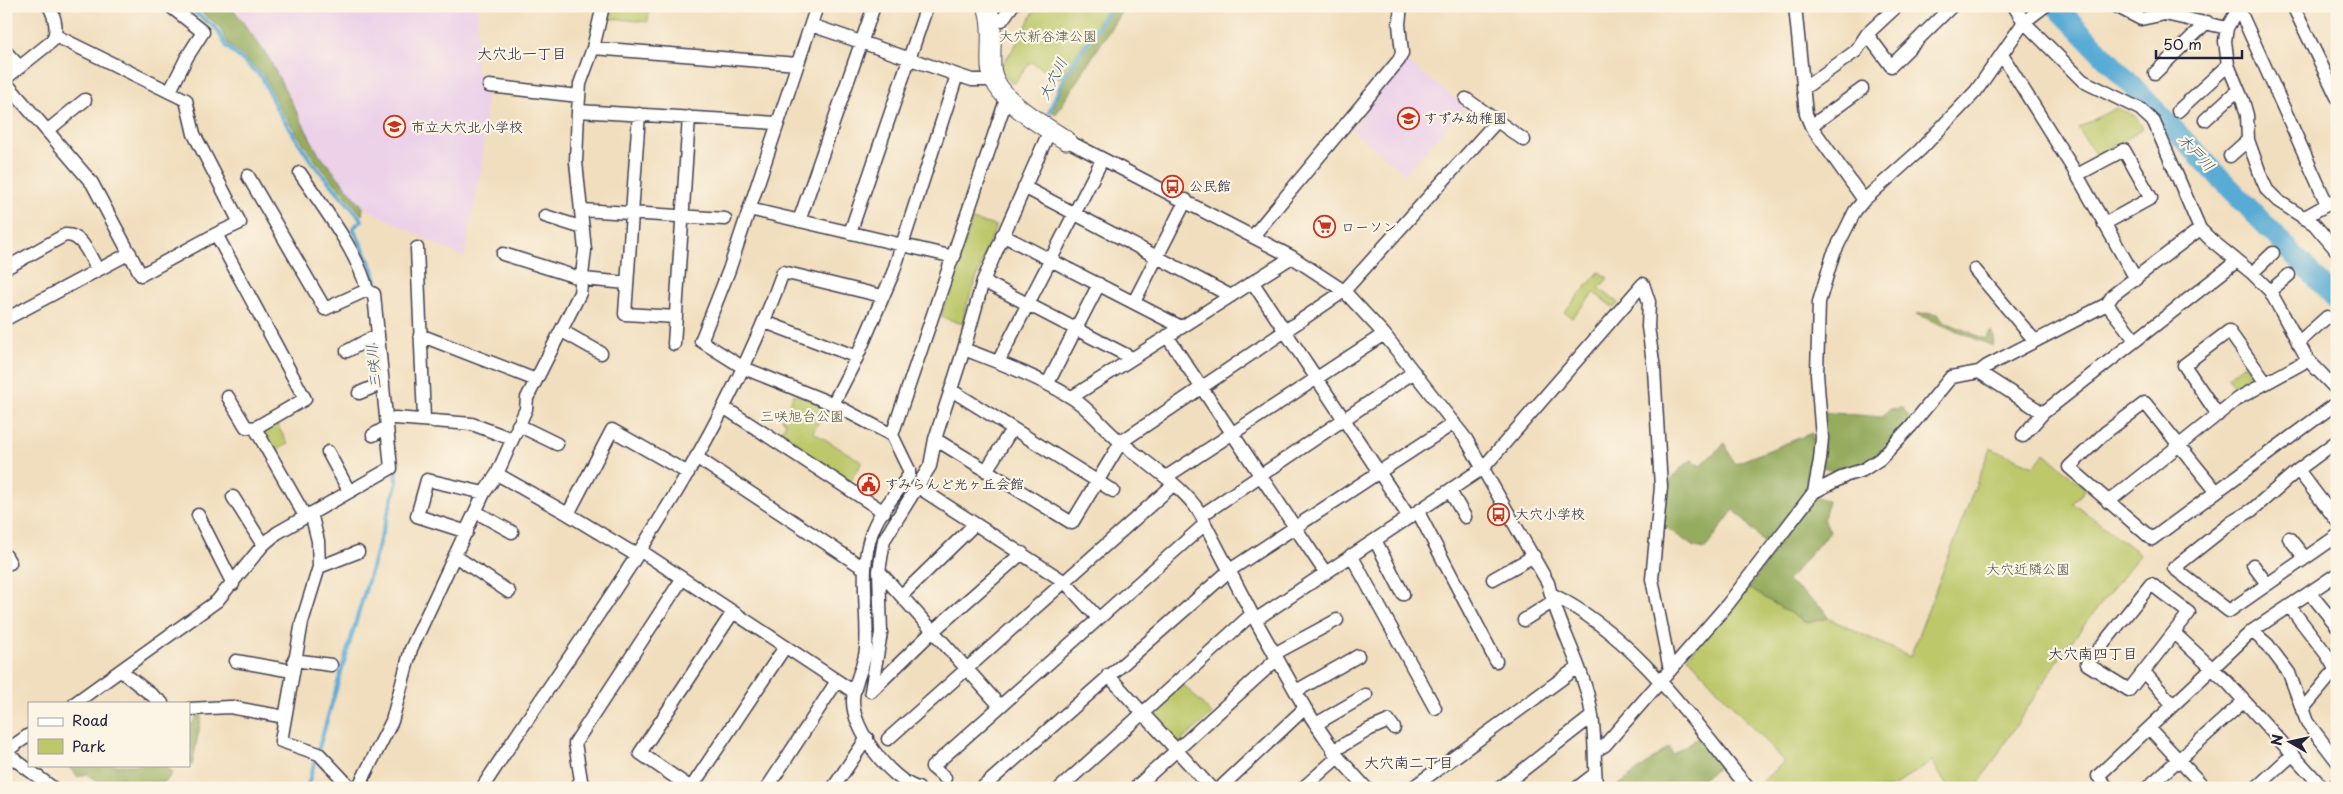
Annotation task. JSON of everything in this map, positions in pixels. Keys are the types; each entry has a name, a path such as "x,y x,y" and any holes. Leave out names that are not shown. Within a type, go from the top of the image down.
{"street":[{"path":"6,78 56,36 49,6"},
{"path":"170,6 203,32 187,57 170,91"},
{"path":"358,788 392,721 411,648 484,493 497,474 536,380 580,293 585,250 576,162 579,96 580,84 593,48 603,6"},
{"path":"818,6 729,270 701,340 744,368 833,404 892,435 909,470 909,476 872,530 868,545 865,569 866,650 854,692 854,710 866,738 899,784 918,788"},
{"path":"800,221 874,6"},
{"path":"850,233 927,6"},
{"path":"1012,6 1002,20 989,15 991,70 995,80 1007,97 1023,112 1066,140 1254,236 1292,257 1344,291 1384,334 1454,423 1483,468 1548,583 1551,598 1588,695 1595,750 1596,788"},
{"path":"1254,236 1399,60 1402,53 1399,24 1401,6"},
{"path":"1795,6 1806,114 1811,126 1864,200"},
{"path":"1803,89 1856,51 1867,34 1897,6"},
{"path":"1867,34 1891,66 1952,6"},
{"path":"2014,6 2024,22 2083,80 2140,109 2154,122 2200,229 2252,273 2270,291 2283,310 2308,360 2337,390"},
{"path":"1814,492 1822,438 1817,374 1819,302 1824,280 1840,237 1864,200 1920,150 1976,91 2024,22 2044,6"},
{"path":"2116,6 2141,19 2165,14 2227,28"},
{"path":"2293,6 2337,97"},
{"path":"2239,8 2227,28 2225,41 2228,65 2247,115 2248,140 2267,190 2303,218 2314,224 2337,251"},
{"path":"2239,8 2332,201 2303,218"},
{"path":"2155,73 2207,22"},
{"path":"811,25 972,80 995,80"},
{"path":"6,83 92,183 141,275 240,223 194,134 186,100 56,36"},
{"path":"593,48 798,64"},
{"path":"6,52 20,67"},
{"path":"2002,54 2077,174 2136,279"},
{"path":"2178,111 2228,65"},
{"path":"833,404 857,357 893,273 957,75"},
{"path":"489,86 579,96"},
{"path":"1811,126 1862,89"},
{"path":"2205,120 2238,90"},
{"path":"892,435 1007,97"},
{"path":"1466,99 1524,140"},
{"path":"47,131 85,100"},
{"path":"578,111 778,123"},
{"path":"639,114 625,314 676,317"},
{"path":"674,344 689,117"},
{"path":"935,439 1072,523 1121,442 1344,291 1497,121"},
{"path":"1022,553 934,631 871,691 881,633 880,571 884,540 930,466 935,439 964,349 983,281 1050,130"},
{"path":"2230,156 2248,140"},
{"path":"2077,174 2124,150 2151,198 2104,224"},
{"path":"998,362 1102,160"},
{"path":"76,702 218,601 263,545 277,533 391,468 390,420 383,383 374,294 367,290 365,281 342,236 300,173"},
{"path":"248,176 324,309 367,290"},
{"path":"1024,188 1231,296"},
{"path":"1134,302 1186,200"},
{"path":"582,210 725,219"},
{"path":"749,210 954,257"},
{"path":"545,216 583,228"},
{"path":"1595,750 1605,745 1728,604 1814,492 1847,475 1863,470 1880,459 1911,426 1951,377 1979,372 2034,341 2107,304 2113,296 2200,229"},
{"path":"216,234 305,399 255,428 246,427 228,398"},
{"path":"6,268 65,235 73,235 79,238 98,270"},
{"path":"1002,235 1181,327"},
{"path":"417,248 424,419"},
{"path":"6,319 130,253"},
{"path":"2252,273 2273,253"},
{"path":"503,254 582,279 627,283"},
{"path":"1072,397 1292,257"},
{"path":"2023,436 2043,413 2236,261"},
{"path":"1975,270 2034,341"},
{"path":"482,788 641,551 688,473 725,408 744,368 765,322 783,272 882,296"},
{"path":"2270,291 2289,274"},
{"path":"983,281 1132,358"},
{"path":"1253,283 1380,473 1413,514 1496,661"},
{"path":"1048,384 1099,284"},
{"path":"1060,788 1142,712 1253,617 1375,540 1483,468 1642,284 1649,302 1648,327 1654,369 1661,487 1652,579 1670,670"},
{"path":"2107,304 2135,340"},
{"path":"2298,343 2328,317"},
{"path":"765,322 857,357"},
{"path":"562,331 602,353"},
{"path":"2218,415 2184,365 2229,331 2266,383"},
{"path":"346,351 377,334"},
{"path":"888,739 1065,582 1170,481 1232,434 1384,334"},
{"path":"420,335 536,380"},
{"path":"1167,336 1324,572"},
{"path":"964,349 1048,384 1072,397 1121,442 1170,481 1203,520 1253,617 1305,708 1335,754 1366,788"},
{"path":"2108,502 2237,399 2308,360"},
{"path":"945,778 932,766 1098,618 1203,520 1260,477 1414,372"},
{"path":"1979,372 2043,413"},
{"path":"359,393 383,383"},
{"path":"951,390 1113,491"},
{"path":"2216,491 2145,403 2106,432 2068,467 2152,539 2337,403"},
{"path":"725,408 884,512"},
{"path":"373,436 390,420 424,419 472,424 512,439"},
{"path":"982,788 1108,675 1230,570 1454,423"},
{"path":"518,425 557,444"},
{"path":"255,428 308,515 318,541 319,568 302,622 281,741 319,754 351,788"},
{"path":"986,471 1012,429"},
{"path":"568,514 612,430 688,473"},
{"path":"2337,441 2298,470 2252,510 2232,522 2174,568 2229,611 2337,536"},
{"path":"328,452 349,491"},
{"path":"696,457 865,569"},
{"path":"2298,470 2337,521"},
{"path":"497,474 632,552 641,551 854,692"},
{"path":"467,532 417,516 426,480 484,493"},
{"path":"918,487 1065,582 1098,618"},
{"path":"1450,491 1465,517"},
{"path":"233,497 263,545"},
{"path":"476,512 512,532"},
{"path":"198,515 233,584"},
{"path":"902,595 975,524"},
{"path":"2289,538 2305,558"},
{"path":"1375,540 1403,594"},
{"path":"319,568 358,552"},
{"path":"1352,554 1435,708"},
{"path":"455,556 509,592"},
{"path":"1493,579 1534,556"},
{"path":"2253,564 2267,584"},
{"path":"880,571 1000,706"},
{"path":"2108,788 2098,776 2252,630 2290,607 2337,574"},
{"path":"576,788 581,780 575,743 682,579"},
{"path":"2151,584 2189,613 2144,672 2129,690 2087,664 2151,584"},
{"path":"2310,593 2337,626"},
{"path":"1524,620 1551,598"},
{"path":"1551,598 1569,602 1626,647 1660,682 1748,788"},
{"path":"2290,607 2336,671 2302,710"},
{"path":"734,612 640,753 691,788 785,647"},
{"path":"1135,788 1276,657 1337,620"},
{"path":"2252,630 2268,645 2289,673 2307,722 2337,761"},
{"path":"2174,633 2244,701 2323,788"},
{"path":"1296,691 1358,656"},
{"path":"236,661 293,665 331,665"},
{"path":"1412,788 1578,667"},
{"path":"121,670 161,702"},
{"path":"2144,672 2173,705"},
{"path":"1108,675 1211,788"},
{"path":"767,788 838,681"},
{"path":"1316,724 1366,695"},
{"path":"2148,788 2244,701"},
{"path":"190,709 230,707 285,717"},
{"path":"1220,788 1305,708"},
{"path":"1500,788 1591,717"},
{"path":"1303,788 1335,754 1370,729 1390,721 1394,728"},
{"path":"2149,728 2205,788"},
{"path":"28,736 6,752 54,788"},
{"path":"833,788 866,738"},
{"path":"2256,788 2292,755"},
{"path":"1577,788 1595,774"},
{"path":"2332,788 2337,783"}],"shaded area":[{"name":"市立大穴北小学校","path":"231,6 478,6 476,73 487,73 486,101 482,165 464,258 363,207 318,153 268,57"},
{"name":"すずみ幼稚園","path":"1406,61 1465,106 1405,174 1351,129"}],"green space":[{"path":"193,6 231,6 268,57 318,153 363,207 362,215 314,159 279,107 264,75 229,45 219,26"},
{"path":"609,6 649,6 648,22 607,18"},
{"name":"大穴新谷津公園","path":"1037,6 1109,6 1060,78 1030,62 1014,84 997,70 1014,48"},
{"path":"1113,6 1125,6 1056,114 1052,112 1066,76"},
{"path":"2116,108 2136,116 2143,129 2096,156 2078,128"},
{"path":"972,220 996,226 965,309 963,324 941,317"},
{"path":"1599,272 1608,278 1599,288 1618,303 1614,308 1594,293 1572,318 1564,312"},
{"path":"1916,314 1938,314 1943,321 1985,339 1991,331 1994,338 1993,346"},
{"path":"2244,364 2254,375 2253,383 2238,392 2228,377"},
{"name":"三咲旭台公園","path":"794,394 827,406 813,432 862,462 848,485 778,437 786,423 782,419"},
{"path":"1903,408 1911,421 1878,457 1860,468 1838,474 1820,465 1820,412 1882,417 1889,409"},
{"path":"275,421 288,444 272,453 263,437 266,427"},
{"path":"1812,433 1812,482 1765,544 1734,509 1705,549 1694,547 1663,525 1667,487 1676,473 1693,459 1700,466 1725,443 1734,464"},
{"name":"大穴近隣公園","path":"1990,448 2034,466 2045,453 2086,489 2073,503 2140,554 2064,651 1976,788 1948,788 1932,761 1891,788 1755,788 1784,762 1688,657 1749,588 1806,623 1828,618 1910,657"},
{"path":"1812,495 1828,501 1824,519 1830,531 1787,581 1824,609 1828,618 1806,623 1749,588"},
{"path":"1182,683 1212,714 1179,743 1174,743 1150,711"},
{"path":"199,713 202,714 192,766 190,764 190,726"},
{"path":"1699,737 1722,765 1698,782 1703,788 1615,788 1669,747 1673,754"},
{"path":"68,766 167,766 172,773 165,782 144,788 132,788 123,777 117,780 112,788 109,788 86,774 78,777"},
{"path":"123,777 132,788 112,788 117,780"}],"waterway":[{"name":"三咲川","path":"186,6 216,28 227,47 262,77 276,108 311,161 362,220 353,228 373,269 378,292"},
{"name":"大穴川","path":"1049,112 1064,77 1112,6"},
{"name":"木戸川","path":"2056,6 2337,300"},
{"name":"三咲川","path":"307,788 397,482 396,468"}],"place":[{"name":"すずみ幼稚園","path":"1408,118"},
{"name":"市立大穴北小学校","path":"395,127"},
{"name":"公民館","path":"1173,186"},
{"name":"ローソン","path":"1325,227"},
{"name":"すみらんど光ヶ丘会館","path":"869,484"},
{"name":"大穴小学校","path":"1499,514"}],"district":[{"name":"大穴北一丁目","path":"522,54"},
{"name":"大穴南四丁目","path":"2093,654"},
{"name":"大穴南二丁目","path":"1409,763"}]}
